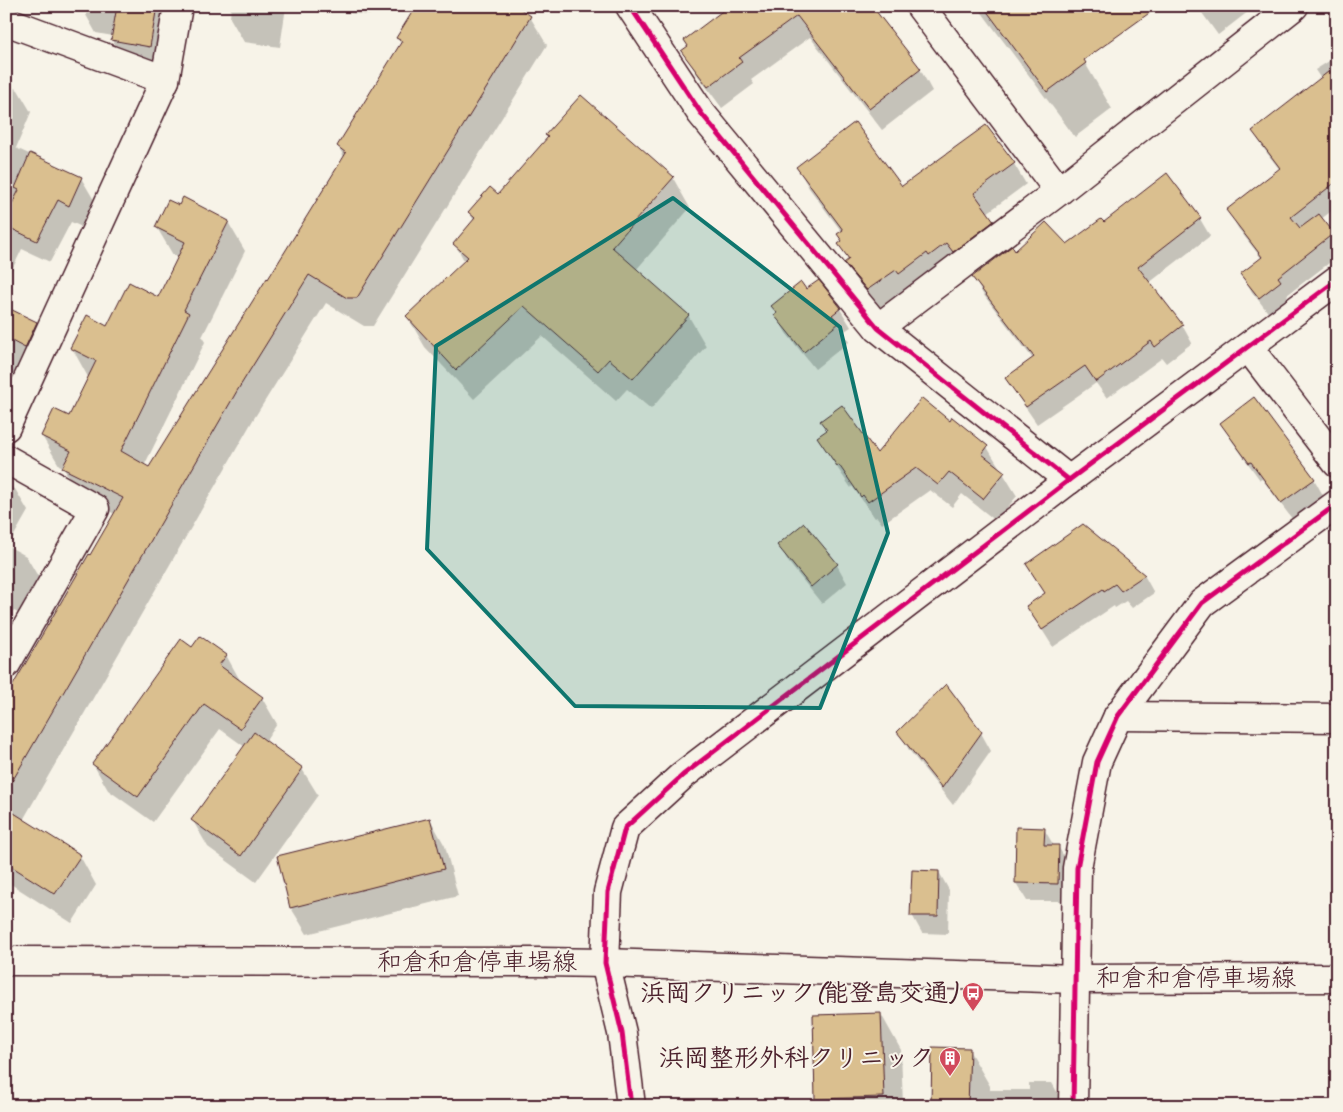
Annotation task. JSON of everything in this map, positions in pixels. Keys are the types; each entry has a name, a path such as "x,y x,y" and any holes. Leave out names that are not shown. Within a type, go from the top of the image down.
{"street":[{"path":"6,426 165,80 178,6"},
{"path":"920,6 1059,191"},
{"path":"878,328 1059,191 1294,6"},
{"path":"636,8 701,113 878,328 1069,480"},
{"path":"6,21 165,80"},
{"path":"632,1106 622,1033 605,963 608,892 625,828 683,775 1069,480 1337,280"},
{"path":"1248,346 1337,463"},
{"path":"6,459 95,509 6,664"},
{"path":"1072,1106 1078,868 1097,762 1118,716 1202,603 1337,504"},
{"path":"1118,716 1337,718"},
{"name":"和倉和倉停車場線","path":"6,961 605,963 1075,979 1337,978"}],"highlighted area":[{"path":"673,198 840,327 888,533 820,708 575,706 427,549 436,346"}],"building":[{"path":"117,6 157,6 150,47 111,40"},
{"path":"416,6 516,6 531,16 357,298 347,298 309,275 237,391 6,792 6,697 123,498 62,468 71,451 41,436 54,409 69,416 96,361 70,348 87,315 107,326 129,282 158,297 185,242 155,227 168,200 179,205 183,197 229,221 184,310 189,313 121,451 149,467 346,153 337,146 402,41 396,38"},
{"path":"729,6 872,6 921,69 869,109 797,16 739,58 742,62 708,87 681,51 688,46 684,40"},
{"path":"983,6 1159,6 1084,60 1086,63 1047,92"},
{"path":"1337,65 1337,181 1291,217 1300,228 1319,214 1334,233 1278,277 1281,281 1259,298 1240,274 1262,257 1226,210 1280,168 1252,131"},
{"path":"581,95 674,177 612,247 689,315 633,379 609,359 598,371 524,306 456,370 406,316 468,257 453,244 475,218 468,212 490,187 498,194 548,137 545,135"},
{"path":"855,122 902,186 986,125 1015,163 974,193 994,221 953,252 946,243 929,256 927,253 899,274 896,270 867,290 844,263 849,259 838,244 842,241 837,234 843,230 796,167"},
{"path":"30,153 82,177 69,206 58,200 37,241 6,226 6,216 19,190 15,188"},
{"path":"1167,173 1201,218 1138,267 1183,325 1155,347 1151,341 1096,382 1085,366 1026,407 1005,378 1034,357 972,277 1012,246 1015,251 1046,222 1067,244 1101,219 1104,222"},
{"path":"819,280 841,308 832,315 839,323 804,352 774,315 777,313 771,306 801,282 806,289"},
{"path":"6,307 37,322 25,348 6,338"},
{"path":"1254,397 1315,479 1281,503 1220,423"},
{"path":"922,398 950,421 952,417 988,446 982,454 1005,472 983,499 949,472 938,485 916,468 868,502 863,495 861,497 817,437 827,430 820,421 842,405 877,453"},
{"path":"804,523 838,564 811,587 777,545"},
{"path":"1083,524 1145,575 1121,591 1115,584 1104,591 1103,589 1042,630 1026,606 1045,593 1026,564"},
{"path":"200,636 227,655 219,665 263,697 240,729 204,704 138,797 92,764 181,639 192,647"},
{"path":"946,684 982,732 942,788 897,732"},
{"path":"254,732 303,768 241,856 191,820"},
{"path":"6,808 81,855 55,894 6,863"},
{"path":"430,818 444,869 290,908 277,856"},
{"path":"1016,827 1045,828 1044,845 1059,845 1058,884 1015,883"},
{"path":"912,870 939,871 938,916 910,916"},
{"path":"881,1013 884,1097 815,1099 813,1015"},
{"name":"浜岡整形外科クリニック","path":"932,1047 970,1048 968,1106 931,1106"}],"cycle path":[{"path":"630,6 701,113 878,328 1069,480"},
{"path":"631,1106 622,1033 605,963 608,892 625,828 683,775 1069,480 1337,280"},
{"path":"1073,1106 1077,868 1097,762 1118,716 1202,603 1337,504"}],"place":[{"name":"浜岡クリニック(能登島交通)","path":"973,1012"},
{"name":"浜岡整形外科クリニック","path":"950,1077"}]}
